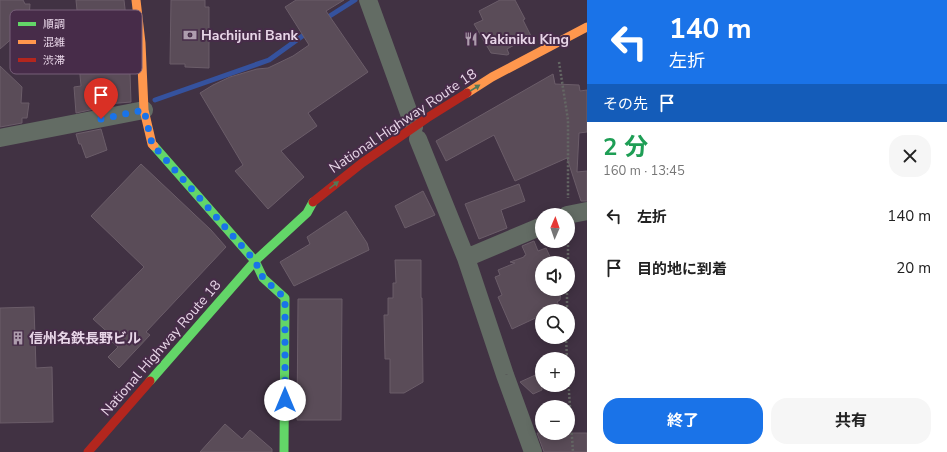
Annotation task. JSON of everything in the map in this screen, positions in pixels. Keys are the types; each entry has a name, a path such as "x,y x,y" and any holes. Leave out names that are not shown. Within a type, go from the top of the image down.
{"main road":[{"path":"136,0 137,10"},
{"name":"National Highway Route 18","path":"88,452 255,261 307,213 313,202 362,163 418,136 427,118 492,77 587,27"},
{"path":"142,65 144,110 152,144 255,261 263,278 285,298 284,452"},
{"name":"National Highway Route 18","path":"307,213 320,210"}],"street":[{"path":"368,0 418,136 466,258 505,375 534,452"},
{"path":"0,138 144,110"},
{"path":"575,214 587,211"},
{"path":"466,258 535,229"}],"path":[{"path":"558,57 568,120 568,208"},
{"path":"569,392 573,452"}],"building":[{"path":"0,0 23,0 25,4 30,4 30,10 10,10 10,40 0,49"},
{"path":"76,0 124,0 125,10 77,10"},
{"name":"Hachijuni Bank","path":"171,0 205,0 205,7 209,7 209,68 185,67 185,64 170,64"},
{"path":"296,0 344,0 326,11 368,72 308,113 317,126 281,151 304,177 268,209 235,171 243,165 200,93 230,77 257,69 268,68 293,56 309,45 285,7"},
{"path":"500,0 515,0 525,19 523,20 531,36 507,49 509,54 507,55 491,53 474,24 483,20 479,11"},
{"path":"0,66 22,87 21,103 29,103 27,118 22,118 22,123 0,127"},
{"path":"80,74 130,74 131,102 107,104 108,106 76,113 74,87 81,86"},
{"path":"553,74 555,84 579,85 580,91 587,90 587,132 579,133 577,172 587,171 587,201 581,201 567,158 515,181 494,135 446,161 436,141"},
{"path":"101,129 107,150 86,158 76,134"},
{"path":"141,164 211,230 226,247 146,332 150,335 119,368 108,357 118,347 110,340 113,337 93,319 144,267 91,216"},
{"path":"519,184 525,201 501,210 507,228 479,239 465,204"},
{"path":"423,191 435,215 405,228 395,206"},
{"path":"346,211 367,243 369,250 294,286 280,262 310,244 307,237"},
{"path":"534,241 535,248 537,248 538,251 546,248 550,256 535,256 535,296 560,296 560,300 557,302 558,304 535,304 535,318 512,329 498,297 502,295 495,277 500,275 498,270 515,263 510,262 526,255 522,246"},
{"path":"395,260 421,260 423,382 404,393 390,393 390,359 385,359 384,315 388,315 388,298 393,298 393,283 396,283"},
{"path":"298,299 342,299 341,420 297,420"},
{"name":"信州名鉄長野ビル","path":"34,307 36,368 52,367 53,422 0,423 0,308"},
{"path":"535,375 535,392 538,392 533,394 520,382"},
{"path":"225,424 242,439 250,430 272,449 272,452 200,452"},
{"path":"575,433 587,433 587,452 544,452 540,440 575,440"}],"waterway":[{"path":"325,19 355,0"},
{"path":"155,100 269,60 308,32"}],"traffic: fast":[{"path":"154,146 255,261 263,278 285,298 284,452"},
{"path":"150,381 255,261 307,213 313,202"}],"traffic: slow":[{"path":"136,0 137,10"},
{"path":"467,93 492,77 587,27"},
{"path":"142,65 144,110 152,144 154,146"}],"traffic: jam":[{"path":"313,202 362,163 427,118 467,93"},
{"path":"88,452 150,381"}],"place":[{"name":"Hachijuni Bank","path":"190,35"},
{"name":"Yakiniku King","path":"471,39"},
{"name":"信州名鉄長野ビル","path":"18,338"}],"route":[{"path":"101,119 144,110 152,144 255,261 263,278 285,298 285,400"}]}
